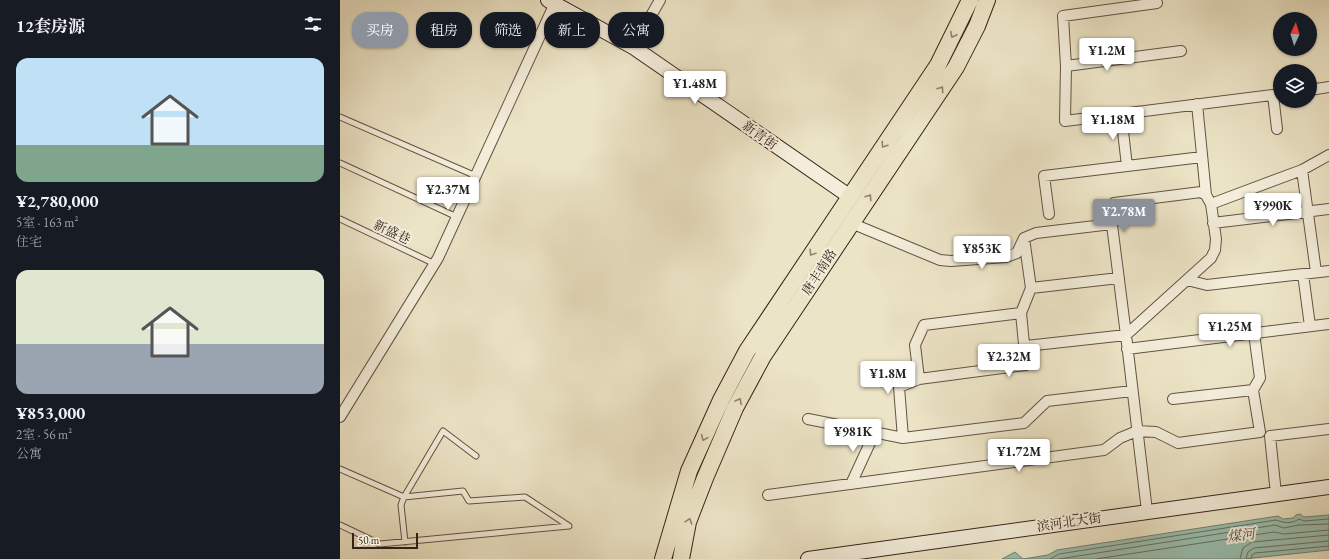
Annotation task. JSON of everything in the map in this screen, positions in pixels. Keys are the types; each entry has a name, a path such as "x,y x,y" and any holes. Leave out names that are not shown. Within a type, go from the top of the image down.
{"main road":[{"name":"唐丰南路","path":"663,559 689,471 721,400 747,351 849,196 938,65 970,0"},
{"name":"唐丰南路","path":"681,559 688,522 735,408 763,356 956,67 977,26 987,0"},
{"name":"新青街","path":"552,2 608,33"},
{"name":"新青街","path":"635,48 849,196"},
{"name":"滨河北大街","path":"808,559 1329,487"}],"street":[{"path":"653,12 660,0"},
{"path":"340,417 435,264 476,176 552,2"},
{"path":"1157,3 1063,16 1066,66 1065,121 1273,94"},
{"path":"1066,66 1181,51"},
{"path":"1317,89 1329,87"},
{"path":"1026,346 1126,335 1211,258 1216,250 1202,157 1196,104"},
{"path":"1277,108 1277,129"},
{"path":"1121,114 1127,166"},
{"path":"1209,200 1302,170 1329,155"},
{"path":"1049,214 1044,176 1202,157"},
{"path":"1302,170 1309,212 1316,272"},
{"path":"1147,511 1110,209 1114,204 1201,192 1209,200"},
{"path":"1213,223 1329,209"},
{"path":"851,223 932,257 951,261 1006,257 1017,253 1024,238 1036,233 1112,224"},
{"path":"903,438 899,387 919,379 1026,365 1026,346 1021,313 1031,288 1024,238"},
{"path":"1187,280 1207,285 1329,271"},
{"path":"1303,274 1310,326"},
{"path":"1031,288 1119,278"},
{"path":"919,379 915,345 924,325 1021,313"},
{"path":"1128,350 1329,324"},
{"path":"768,495 1104,450 1120,438 1137,431 1156,432 1178,443 1260,432 1253,390 1260,378 1254,333"},
{"path":"1173,399 1253,390"},
{"path":"808,419 903,438 1024,424 1046,401 1132,391"},
{"path":"1276,494 1270,436 1329,429"},
{"path":"851,484 874,432"}],"lane":[{"path":"340,117 476,176"},
{"path":"340,163 457,217"},
{"name":"新盛巷","path":"340,219 435,264"},
{"path":"405,542 401,506 404,497 443,431 476,456"},
{"path":"340,469 404,497 463,491 469,501 525,497 569,526 380,544 340,525"}],"water":[{"name":"煤河","path":"1300,514 1304,517 1329,515 1329,550 1244,559 1023,559 1048,555 1057,550 1278,516 1283,519 1293,518"},
{"path":"1015,552 1023,559 1002,559"}]}
